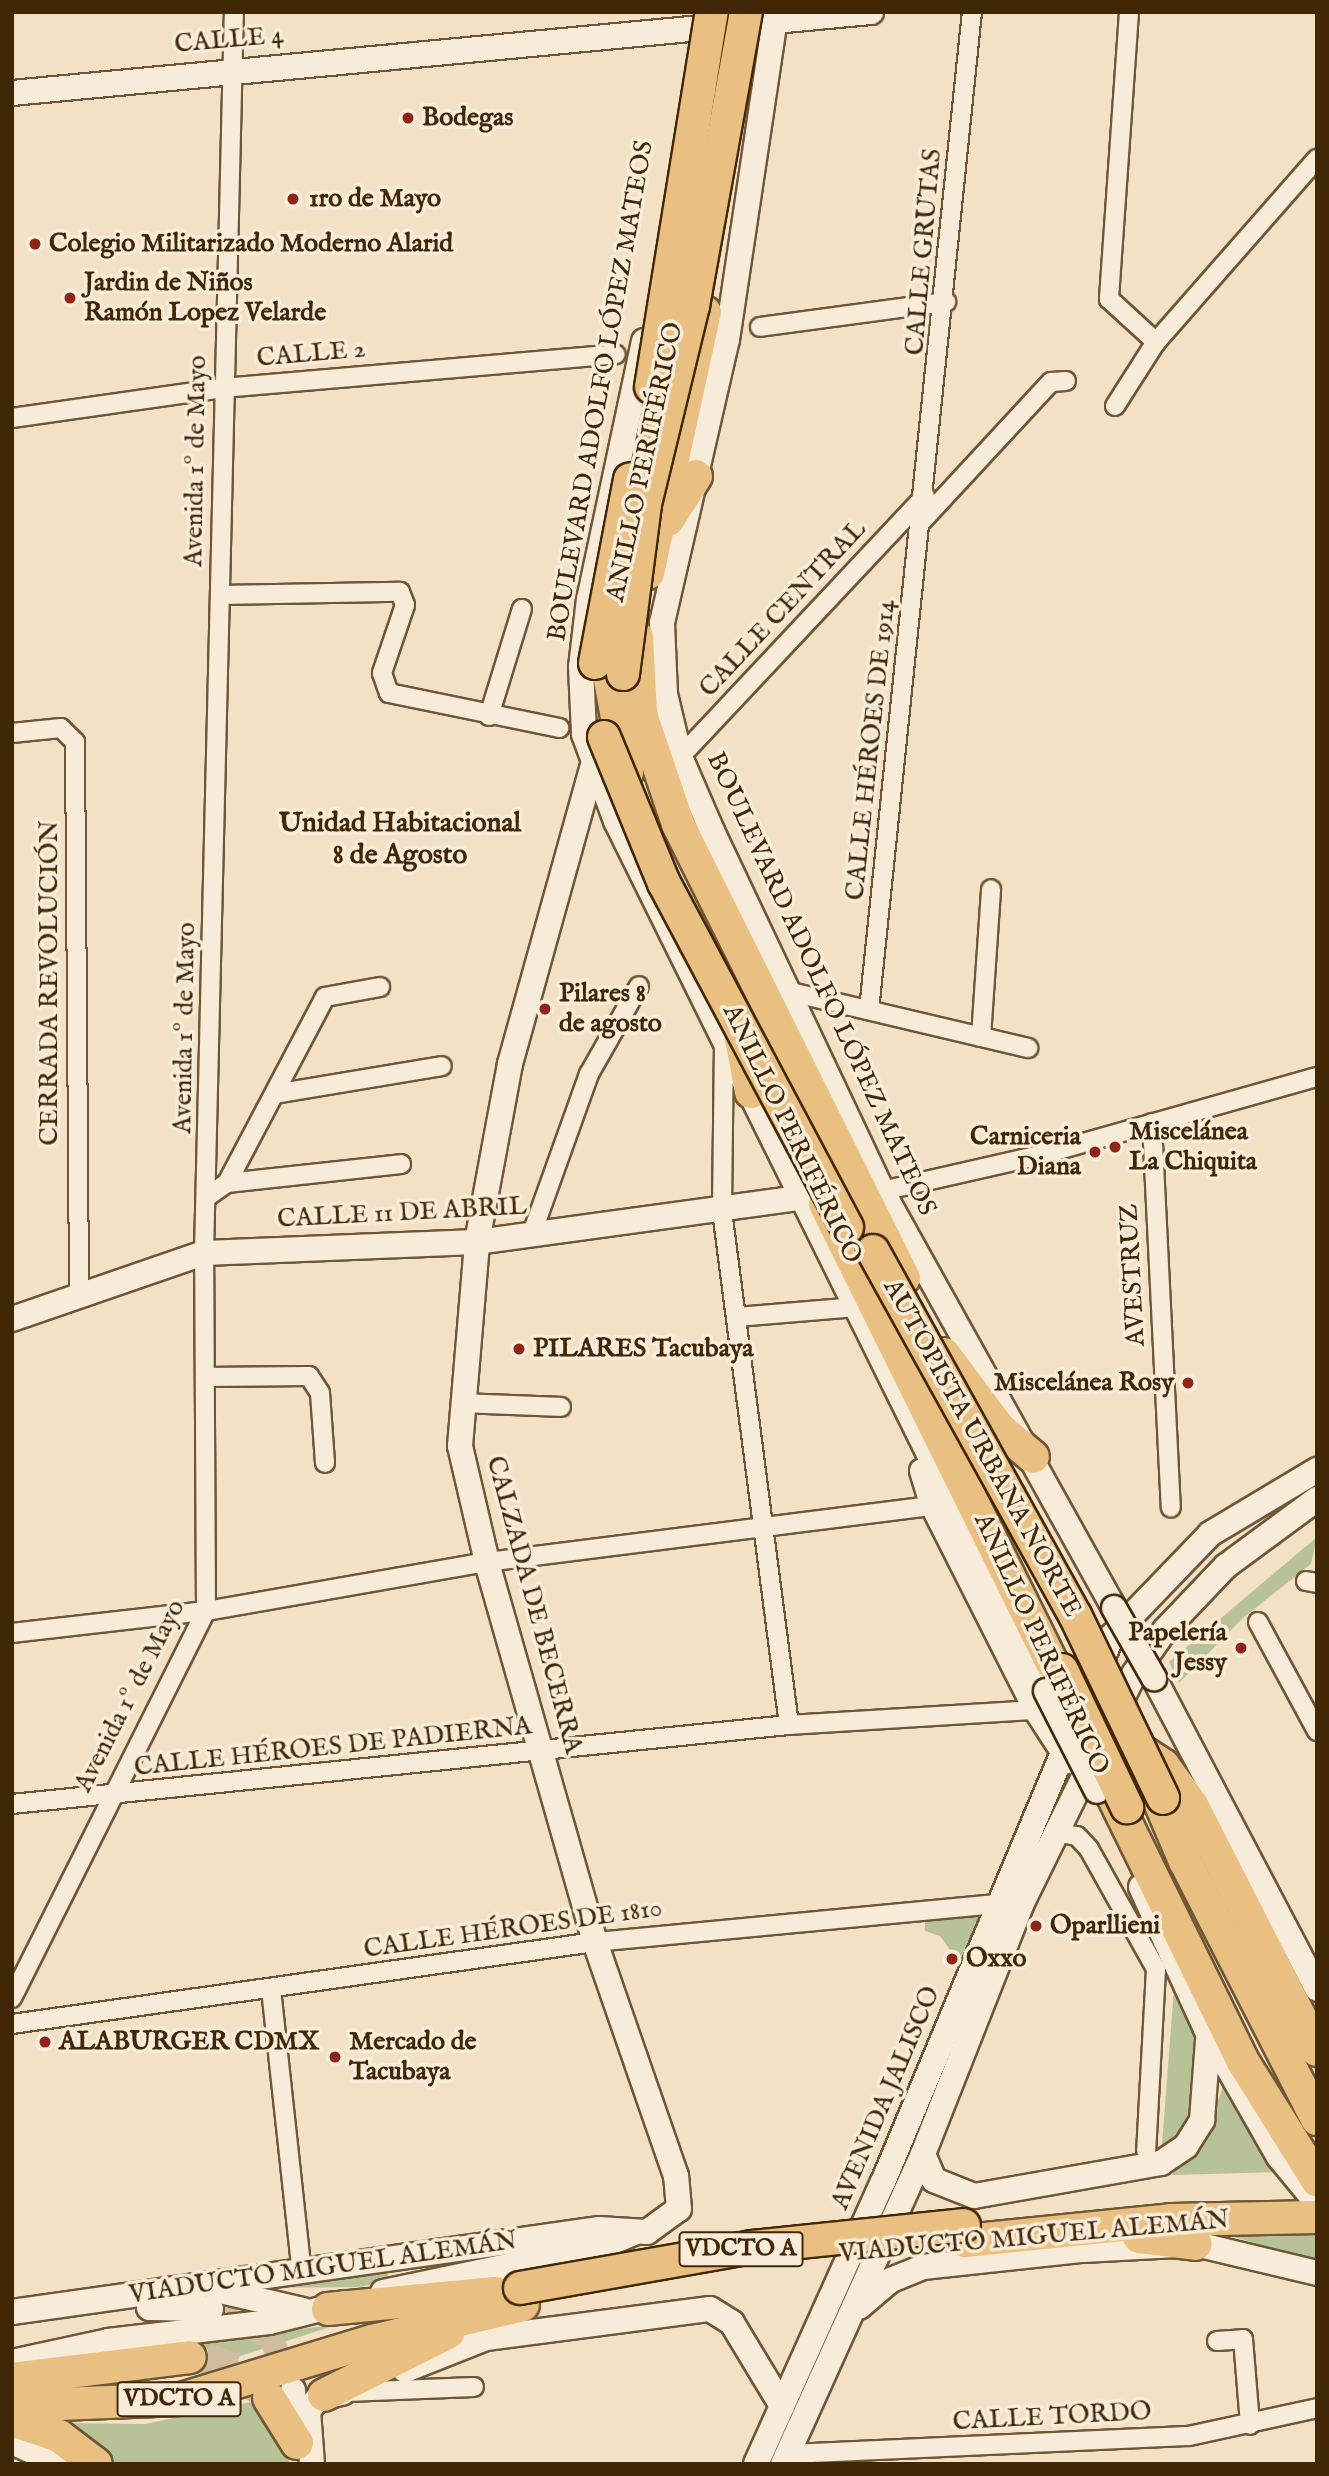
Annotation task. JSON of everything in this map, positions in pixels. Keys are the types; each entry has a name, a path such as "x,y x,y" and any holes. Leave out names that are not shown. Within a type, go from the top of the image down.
{"highway":[{"name":"ANILLO PERIFÉRICO","path":"725,12 736,22"},
{"name":"ANILLO PERIFÉRICO","path":"736,22 697,359 656,539 636,672 656,765 677,824 802,1082 944,1354 1098,1639 1132,1739 1185,1861 1317,2119"},
{"name":"ANILLO PERIFÉRICO","path":"736,22 670,348 614,578 609,674 623,762 732,1036 1045,1688 1098,1778 1314,2200"},
{"name":"AUTOPISTA URBANA NORTE","path":"736,22 693,306 645,504 629,603 623,674 635,745 690,882 804,1119 1075,1615 1317,2099"},
{"name":"AUTOPISTA URBANA NORTE","path":"736,22 611,556 595,663 604,737 664,883 899,1327 1263,2082 1317,2165"},
{"path":"656,539 696,476"},
{"path":"732,1036 751,1092"},
{"path":"944,1354 1000,1429 1033,1457"},
{"path":"1132,1739 1163,1765 1192,1805 1317,2050"},
{"name":"VIADUCTO MIGUEL ALEMÁN","path":"12,2388 138,2388 192,2379 504,2300 752,2247 965,2233 1050,2231 1314,2200"},
{"name":"VIADUCTO MIGUEL ALEMÁN","path":"965,2233 1180,2204 1314,2200"},
{"path":"1050,2231 1196,2244"},
{"path":"321,2311 504,2300"},
{"path":"302,2457 308,2394 504,2300"},
{"name":"VIADUCTO MIGUEL ALEMÁN","path":"12,2406 181,2399 504,2300"},
{"path":"19,2367 198,2358"},
{"path":"12,2420 59,2436 96,2464"}],"main road":[{"name":"CALLE 4","path":"12,93 233,69 870,12"},
{"name":"BOULEVARD ADOLFO LÓPEZ MATEOS","path":"736,22 740,267 662,623 665,694 680,757 882,1191 1033,1457 1114,1608 1144,1676 1317,1989"},
{"name":"BOULEVARD ADOLFO LÓPEZ MATEOS","path":"732,1036 616,821 584,734 581,667 589,599 642,350 736,22"},
{"name":"CALZADA DE BECERRA","path":"594,761 510,1064 477,1242 462,1403 463,1465 486,1562 543,1750 595,1942 676,2176 679,2209"},
{"path":"751,1092 1045,1688 1059,1755 1098,1778 1206,2029 1279,2157 1314,2200"},
{"name":"CALLE 11 DE ABRIL","path":"12,1319 204,1253 477,1242 722,1211 804,1197"},
{"path":"895,1387 933,1506 1045,1688"},
{"name":"AVENIDA JALISCO","path":"785,2459 923,2154 1012,1903 1098,1639 1210,1534 1317,1470"},
{"name":"AVENIDA JALISCO","path":"756,2464 1012,1903 1054,1832 1098,1778 1165,1630 1226,1566 1317,1499"},
{"path":"923,2154 934,2180 974,2196 1161,2164 1186,2146 1202,2120 1210,2074 1206,2029"},
{"name":"VIADUCTO MIGUEL ALEMÁN","path":"19,2367 108,2341 321,2311 603,2246 634,2233 655,2230 679,2209"},
{"name":"VIADUCTO MIGUEL ALEMÁN","path":"12,2312 599,2229 634,2233"},
{"name":"VIADUCTO MIGUEL ALEMÁN","path":"851,2316 878,2289 923,2267 1196,2244 1317,2273"},
{"path":"200,2287 321,2311"},
{"path":"12,2326 139,2309 211,2309"},
{"path":"302,2457 308,2394 473,2340 710,2309 732,2323 782,2406"},
{"path":"12,2442 60,2464"}],"street":[{"name":"Avenida 1º de Mayo","path":"12,1998 108,1798 206,1611 204,1253 234,12"},
{"name":"CALLE GRUTAS","path":"925,496 946,302 972,12"},
{"path":"1129,12 1109,299 1156,342"},
{"path":"1115,406 1156,342 1317,159"},
{"path":"760,327 946,302"},
{"name":"CALLE 2","path":"12,418 223,388 616,354"},
{"path":"923,520 1051,382 1066,381"},
{"name":"CALLE HÉROES DE 1914","path":"869,1010 925,496"},
{"name":"CALLE CENTRAL","path":"680,757 925,496"},
{"path":"220,595 400,592 405,605 381,684 389,693 559,729"},
{"path":"489,716 522,610"},
{"name":"CERRADA REVOLUCIÓN","path":"12,733 61,728 75,742 79,1294"},
{"path":"981,1037 991,889"},
{"path":"531,1236 589,1074 639,986"},
{"path":"227,1183 325,997 380,987"},
{"path":"787,991 1028,1048"},
{"path":"732,1036 722,1211 789,1725"},
{"path":"275,1094 442,1066"},
{"path":"882,1191 1047,1153 1317,1077"},
{"name":"AVESTRUZ","path":"1152,1123 1171,1508"},
{"path":"207,1196 227,1183 401,1164"},
{"path":"737,1317 857,1307"},
{"path":"205,1377 309,1376 320,1393 325,1463"},
{"path":"462,1403 561,1407"},
{"path":"12,1633 206,1611 486,1562 763,1525 933,1506"},
{"path":"1258,1622 1317,1731"},
{"name":"CALLE HÉROES DE PADIERNA","path":"12,1804 108,1798 789,1725 1045,1688"},
{"path":"1054,1832 1077,1836 1089,1849 1156,1969 1146,2151"},
{"name":"CALLE HÉROES DE 1810","path":"12,2024 595,1942 1012,1903"},
{"path":"271,1989 302,2273"},
{"path":"1217,2341 1243,2339 1250,2425"},
{"path":"308,2394 474,2387"},
{"name":"CALLE TORDO","path":"785,2459 960,2456 1189,2436 1250,2425 1317,2408"}],"green space":[{"path":"1317,1537 1311,1564 1244,1617 1179,1683 1169,1662"},
{"path":"983,1915 961,1965 940,1936 925,1931 925,1920"},
{"path":"1175,1976 1203,2033 1193,2122 1161,2157"},
{"path":"1227,2073 1282,2172 1172,2175 1208,2133"},
{"path":"1317,2228 1317,2262 1218,2232"},
{"path":"386,2267 389,2281 358,2287 261,2288"},
{"path":"339,2324 204,2368 209,2350 181,2345"},
{"path":"251,2402 272,2418 288,2446 289,2464 105,2464 62,2423 145,2424"}],"tunnel":[{"path":"211,2309 270,2337 292,2383"},
{"path":"205,2359 238,2370 265,2394"}],"place":[{"name":"Bodegas","path":"408,118"},
{"name":"1ro de Mayo","path":"293,199"},
{"name":"Colegio Militarizado Moderno Alarid","path":"35,244"},
{"name":"Jardin de Niños Ramón Lopez Velarde","path":"70,298"},
{"name":"Pilares 8 de agosto","path":"545,1009"},
{"name":"Miscelánea La Chiquita","path":"1115,1147"},
{"name":"Carniceria Diana","path":"1095,1152"},
{"name":"PILARES Tacubaya","path":"519,1349"},
{"name":"Miscelánea Rosy","path":"1188,1383"},
{"name":"Papelería Jessy","path":"1241,1648"},
{"name":"Oparllieni","path":"1036,1926"},
{"name":"Oxxo","path":"952,1959"},
{"name":"ALABURGER CDMX","path":"45,2042"},
{"name":"Mercado de Tacubaya","path":"335,2057"}],"district":[{"name":"Unidad Habitacional 8 de Agosto","path":"400,840"}]}
